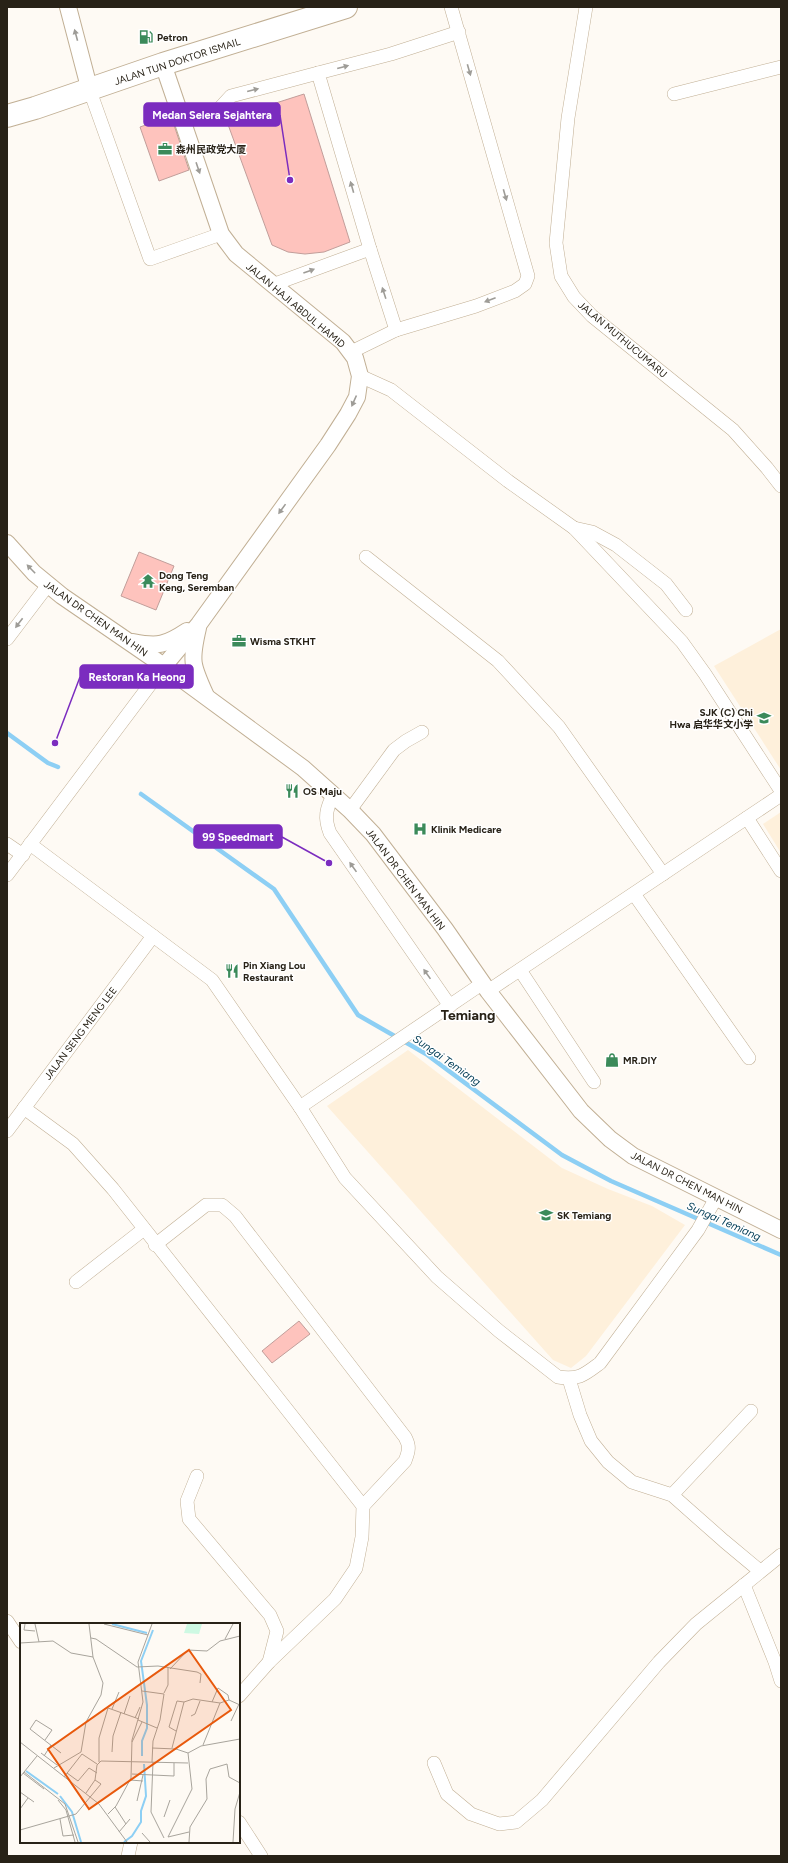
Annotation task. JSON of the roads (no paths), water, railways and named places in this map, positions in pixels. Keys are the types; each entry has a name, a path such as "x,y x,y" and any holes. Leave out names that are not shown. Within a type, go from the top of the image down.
{"highway":[{"name":"JALAN TUN DOKTOR ISMAIL","path":"7,116 90,91 163,64 346,7"}],"street":[{"path":"68,7 90,91 150,259 222,234"},
{"path":"351,352 396,330 476,306 516,291 525,284 528,276 451,7"},
{"name":"JALAN MUTHUCUMARU","path":"586,7 568,118 556,243 561,276 574,297 592,316 733,430 781,486"},
{"path":"220,108 231,96 391,54 459,32"},
{"name":"JALAN HAJI ABDUL HAMID","path":"163,64 222,234 236,254 342,342 356,358 360,376 357,397 328,445 199,624 164,666"},
{"path":"674,94 781,67"},
{"path":"318,73 370,249 396,330"},
{"path":"272,285 370,249"},
{"path":"360,376 391,390 508,481 574,528 682,642 705,674 781,791"},
{"path":"574,528 592,532 616,546 666,584 686,610"},
{"name":"JALAN DR CHEN MAN HIN","path":"7,543 34,574 48,585 164,666 303,768 334,794 373,834 445,929 485,987 581,1111 610,1139 633,1156 713,1204 781,1230"},
{"path":"366,557 468,636 508,672 559,727 663,874"},
{"path":"7,639 48,585"},
{"path":"126,640 149,645 161,645 172,642 199,624"},
{"path":"199,624 192,662 206,697"},
{"path":"7,875 164,666"},
{"path":"350,810 394,750 422,732"},
{"path":"334,794 325,813 326,823 330,833 450,1006"},
{"path":"300,1107 450,1006 520,970 781,795"},
{"path":"747,818 781,871"},
{"path":"7,844 26,849 153,936 212,980 300,1107 345,1178 437,1277 499,1331 558,1377 569,1379 582,1377 600,1363 698,1230 713,1204"},
{"path":"634,894 749,1058"},
{"name":"JALAN SENG MENG LEE","path":"7,1130 153,936"},
{"path":"520,970 594,1082"},
{"path":"24,1108 73,1144 113,1189 155,1245 363,1506 362,1537 356,1568 335,1599 269,1662 240,1695"},
{"path":"155,1245 206,1205 222,1205 235,1216 409,1444 409,1453 404,1461 363,1506"},
{"path":"76,1282 144,1229"},
{"path":"569,1379 580,1415 591,1441 608,1462 632,1482 672,1495 760,1571"},
{"path":"672,1495 751,1411"},
{"path":"198,1476 187,1501 189,1519 270,1615 277,1631 269,1662"},
{"path":"434,1762 447,1794 471,1814 498,1824 516,1822 542,1800 658,1662 696,1624 781,1555"},
{"path":"744,1585 776,1662 781,1682"},
{"path":"7,1622 20,1641"},
{"path":"240,1824 261,1856"},
{"path":"128,1856 131,1843"}],"waterway":[{"name":"Sungai Temiang","path":"7,733 48,763 58,767"},
{"name":"Sungai Temiang","path":"141,794 274,889 358,1015 426,1054 562,1155 611,1181 781,1255"}],"place":[{"name":"Petron","path":"146,37"},
{"name":"森州民政党大厦","path":"165,149"},
{"name":"Medan Selera Sejahtera","path":"290,180"},
{"name":"Dong Teng Keng, Seremban","path":"148,581"},
{"name":"Wisma STKHT","path":"239,641"},
{"name":"SJK (C) Chi Hwa 启华华文小学","path":"764,718"},
{"name":"Restoran Ka Heong","path":"55,743"},
{"name":"OS Maju","path":"292,791"},
{"name":"Klinik Medicare","path":"420,829"},
{"name":"99 Speedmart","path":"329,863"},
{"name":"Pin Xiang Lou Restaurant","path":"232,971"},
{"name":"MR.DIY","path":"612,1060"},
{"name":"SK Temiang","path":"546,1215"}],"district":[{"name":"Temiang","path":"468,1015"}]}
